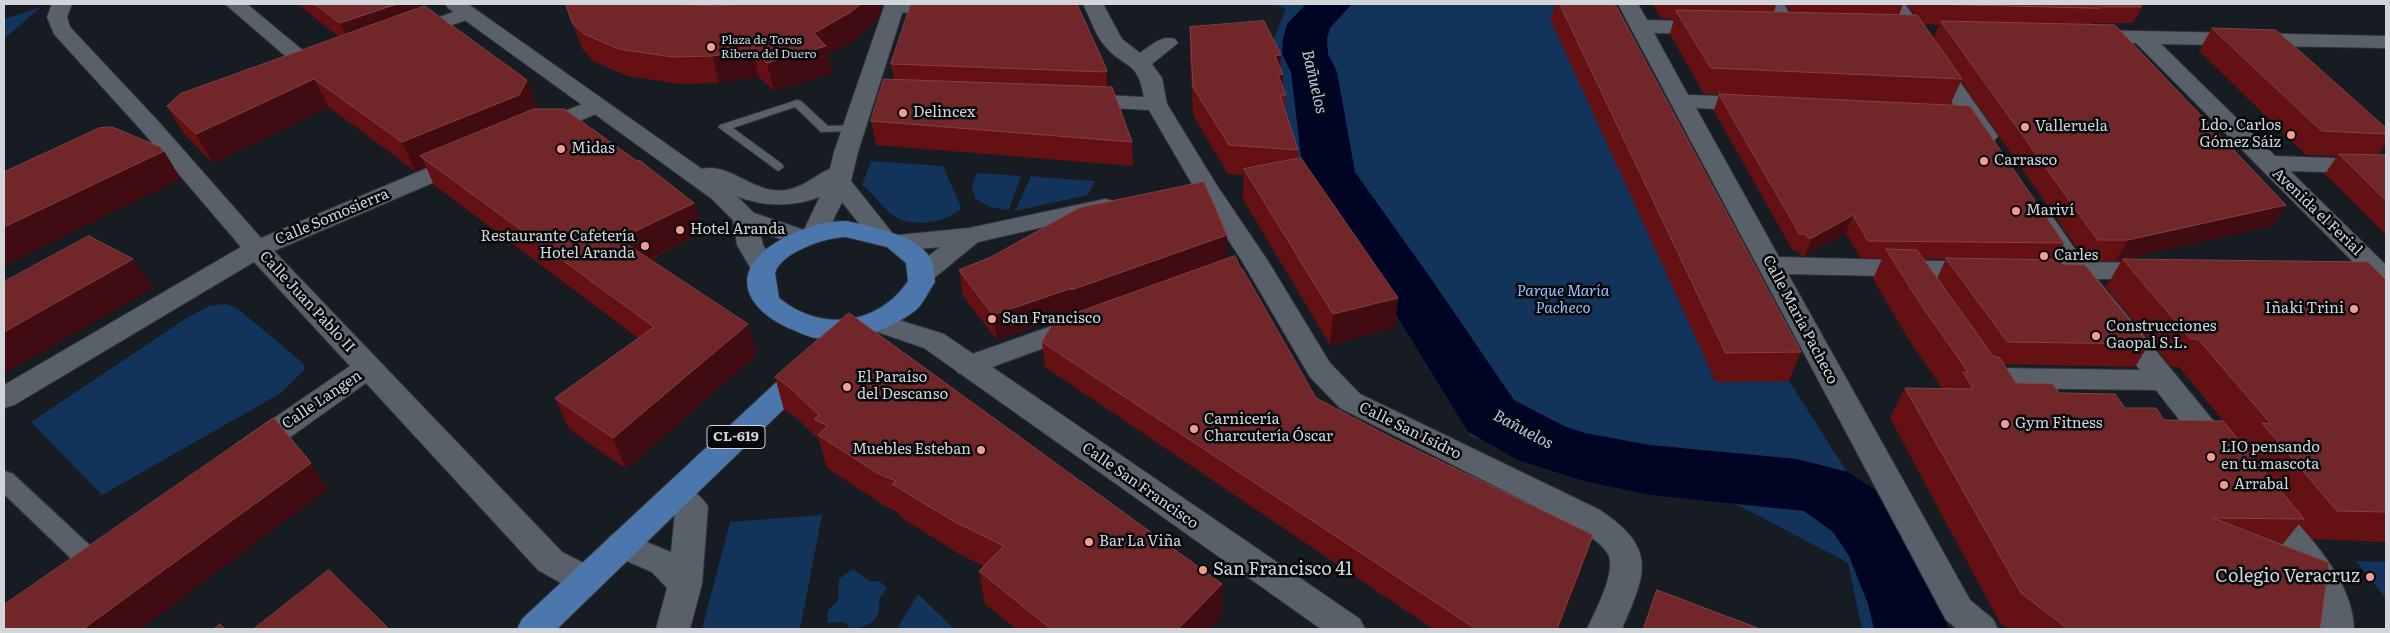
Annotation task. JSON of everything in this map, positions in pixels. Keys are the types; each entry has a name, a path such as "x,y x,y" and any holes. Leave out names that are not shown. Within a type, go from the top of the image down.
{"main road":[{"path":"847,229 889,239 920,259 924,273 913,299 898,312 866,325 832,330 787,317 767,302 760,282 763,268 781,251 808,236 824,231 847,229"},
{"path":"796,379 806,345 800,322"},
{"path":"796,379 866,325"},
{"name":"CL-619","path":"534,629 796,379"}],"street":[{"name":"Calle Juan Pablo II","path":"62,4 57,12 56,20 62,30 151,126 257,249 550,561 585,580"},
{"path":"235,4 323,65 286,78"},
{"path":"388,41 465,7 596,106 721,194 745,218 808,236 830,204 854,128 876,93 895,5 963,4"},
{"path":"1093,4 1113,43 1140,63 1168,43"},
{"path":"1774,4 1788,29"},
{"path":"1895,4 1999,156"},
{"path":"1634,15 1729,28"},
{"name":"Calle María Pacheco","path":"1634,15 1958,610 1981,629"},
{"path":"2073,35 2386,42"},
{"name":"Avenida el Ferial","path":"2142,36 2383,277"},
{"name":"Calle San Isidro","path":"1140,63 1151,78 1156,104 1194,186 1255,261 1320,370 1350,401 1588,519 1610,532 1624,551 1628,573 1605,629"},
{"path":"1056,100 1156,104"},
{"path":"1681,101 1778,106"},
{"path":"518,138 596,106"},
{"path":"1943,114 1972,115"},
{"name":"Calle Somosierra","path":"4,398 257,249 482,153"},
{"path":"2267,163 2386,167"},
{"path":"681,165 724,178 749,193 763,197 781,198 814,190 840,176"},
{"path":"840,176 889,239 969,236 1127,201"},
{"path":"2027,197 2076,270 2310,564 2330,596 2338,622 2337,629"},
{"path":"745,218 750,245 763,268"},
{"path":"924,273 969,236"},
{"path":"1227,271 1255,261"},
{"path":"1770,265 1912,270 1999,270"},
{"path":"1912,270 1928,293"},
{"path":"2037,270 2174,272"},
{"path":"2341,274 2383,277"},
{"name":"Calle San Francisco","path":"913,299 919,320 934,341 1348,629"},
{"path":"968,366 1107,315"},
{"name":"Calle San Francisco","path":"866,325 934,341"},
{"path":"1966,347 1988,378 2165,380"},
{"name":"Calle Langen","path":"228,464 368,368"},
{"path":"4,480 89,560"},
{"path":"673,629 685,584 692,507 675,496"},
{"path":"622,545 664,563 685,584"}],"lane":[{"path":"778,167 724,127 796,102 825,130 854,128"}],"green space":[{"name":"Parque María Pacheco","path":"1274,4 1597,4 1552,21 1716,382 1789,381 1849,475 1910,522 1944,629 1862,629 1848,563 1740,506 1471,437 1426,362 1414,333 1325,196 1299,187 1270,48 1286,9"},
{"path":"41,7 4,39 4,19"},
{"path":"871,161 943,166 960,205 960,210 944,219 925,223 915,223 897,218 886,210 862,185"},
{"path":"977,173 1021,176 1009,210 990,207 975,198 972,186"},
{"path":"1031,176 1095,181 1088,195 1015,211"},
{"path":"226,304 238,309 303,363 305,369 281,393 102,495 31,422 185,319 209,306"},
{"path":"822,515 800,629 702,629 730,522"},
{"path":"2356,561 2386,562 2386,599"},
{"path":"853,569 869,581 879,581 887,588 879,599 878,613 873,621 864,626 851,629 844,622 827,623 828,611 838,600 839,579"},
{"path":"918,594 954,629 897,629"}],"building":[{"path":"315,4 397,4 340,23"},
{"path":"566,4 714,6 740,4 861,4 814,33 826,46 767,63 753,50 712,56 672,57 619,49 584,34 573,24"},
{"path":"911,4 1077,4 1107,70 1106,72 891,64"},
{"path":"1560,4 1615,4 1801,352 1726,353"},
{"path":"1929,4 2096,4 2100,8"},
{"path":"2099,4 2138,4 2142,7 2102,7"},
{"path":"425,6 527,80 519,95 402,142 314,79 196,134 167,106 180,94"},
{"path":"1676,10 1917,15 1962,79 1711,68"},
{"path":"1264,21 1281,55 1275,56 1283,74 1278,75 1286,95 1280,95 1298,150 1229,145 1193,87 1190,27"},
{"path":"1941,21 2115,25 2286,205 2128,240 2098,240"},
{"path":"2212,28 2276,30 2386,128 2386,134 2322,131"},
{"path":"884,79 1112,87 1132,142 871,121"},
{"path":"1719,94 1970,106 2064,243 1868,241 1853,215 1812,238 1808,238 1805,234 1800,234"},
{"path":"534,109 564,109 637,161 639,160 694,203 619,239 748,324 613,438 555,398 654,327 420,156"},
{"path":"112,127 160,147 164,151 4,227 4,172 99,128"},
{"path":"2339,154 2386,155 2386,200"},
{"path":"1301,158 1398,298 1333,314 1244,169"},
{"path":"1204,182 1227,235 1071,290 1072,288 993,315 959,270 991,257 1079,208"},
{"path":"89,236 133,259 4,332 4,282"},
{"path":"1886,249 1917,250 1993,356 2000,358 2016,383 2053,384 2059,393 2115,394 2125,408 2156,408 2164,420 2223,421 2304,519 2213,518 2329,563 2320,629 2068,629 2021,593 1905,388 1973,389 1963,372 1968,372 1924,309"},
{"path":"1235,256 1316,398 1394,439 1593,535 1557,629 1476,629 1042,342 1054,321"},
{"path":"1946,258 2062,260 2062,264 2085,265 2149,344 2008,342"},
{"path":"2123,259 2368,262 2386,280 2386,512 2337,511 2262,423 2271,424 2198,339 2191,339"},
{"path":"849,313 1222,584 1178,629 1051,629 979,571 1004,546 955,522 892,484 896,481 877,473 818,435 828,426 814,419 819,415 788,386 775,377"},
{"path":"274,418 311,463 83,629 4,629 4,605"},
{"path":"329,570 389,629 254,629"},
{"path":"1657,590 1760,629 1644,629"},
{"path":"220,624 225,629 214,629"}],"waterway":[{"name":"Bañuelos","path":"1331,4 1309,24 1305,39 1305,54 1314,72 1329,173 1412,293 1491,416 1541,443 1584,457 1607,460 1650,470 1797,484 1824,490 1857,513 1880,546 1905,604 1911,629"}],"place":[{"name":"Plaza de Toros Ribera del Duero","path":"711,47"},
{"name":"Delincex","path":"903,113"},
{"name":"Valleruela","path":"2025,127"},
{"name":"Ldo. Carlos Gómez Sáiz","path":"2291,135"},
{"name":"Midas","path":"561,149"},
{"name":"Carrasco","path":"1984,161"},
{"name":"Mariví","path":"2016,211"},
{"name":"Hotel Aranda","path":"680,230"},
{"name":"Restaurante Cafetería Hotel Aranda","path":"645,246"},
{"name":"Carles","path":"2044,256"},
{"name":"Iñaki Trini","path":"2354,309"},
{"name":"San Francisco","path":"992,319"},
{"name":"Construcciones Gaopal S.L.","path":"2096,336"},
{"name":"El Paraíso del Descanso","path":"847,387"},
{"name":"Gym Fitness","path":"2005,424"},
{"name":"Carnicería Charcutería Óscar","path":"1194,429"},
{"name":"Muebles Esteban","path":"981,450"},
{"name":"LIO pensando en tu mascota","path":"2211,457"},
{"name":"Arrabal","path":"2224,485"},
{"name":"Bar La Viña","path":"1089,542"},
{"name":"San Francisco 41","path":"1203,570"},
{"name":"Colegio Veracruz","path":"2370,577"}]}
